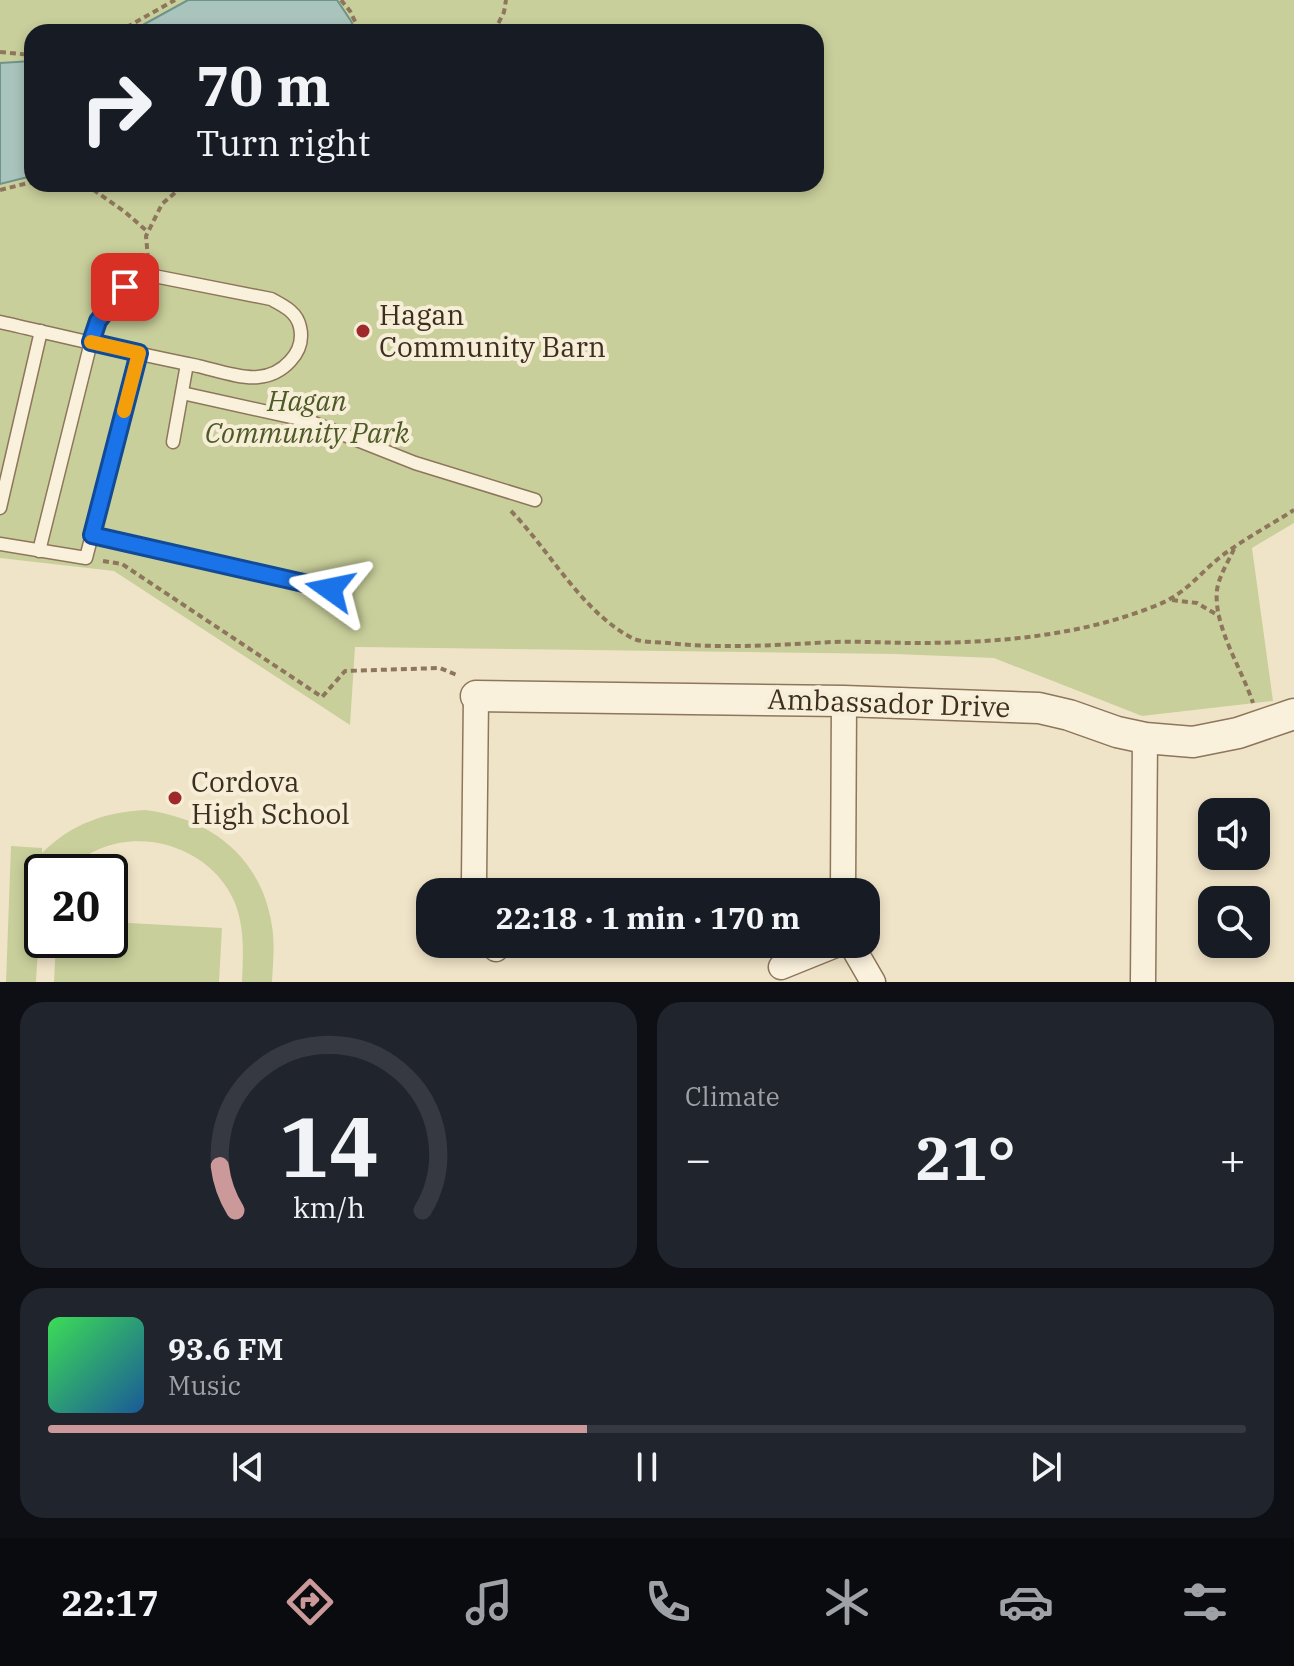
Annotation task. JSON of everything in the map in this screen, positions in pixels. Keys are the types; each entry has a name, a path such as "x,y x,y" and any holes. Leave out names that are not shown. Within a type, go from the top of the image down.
{"street":[{"name":"Ambassador Drive","path":"476,696 844,701 1039,708 1117,732 1193,742 1227,736 1294,714"},
{"path":"474,878 476,696"},
{"path":"843,878 844,701"},
{"path":"1143,982 1145,738"},
{"path":"781,967 803,958"},
{"path":"859,958 873,982"}],"lane":[{"path":"0,322 91,342 187,364 255,378 273,375 286,366 301,343 301,329 297,317 271,299 149,275 125,287 98,321 91,342 39,551"},
{"path":"0,508 41,331"},
{"path":"0,544 86,558 139,353"},
{"path":"173,442 187,364"},
{"path":"182,393 309,421 415,463 535,500"},
{"path":"92,535 330,589"}],"path":[{"path":"132,24 175,0"},
{"path":"341,0 356,24"},
{"path":"498,24 506,0"},
{"path":"0,52 24,54"},
{"path":"0,190 24,184"},
{"path":"96,192 148,232"},
{"path":"149,275 146,236 162,204 176,192"},
{"path":"488,486 527,527 585,599 615,628 636,640 708,647 855,641 986,641 1082,628 1134,614 1170,600 1226,553 1294,510"},
{"path":"1235,547 1217,589 1218,611 1260,725"},
{"path":"86,558 122,564 322,697 345,671 440,668 463,678 476,696"},
{"path":"1170,600 1197,603 1220,617"}],"green space":[{"name":"Hagan Community Park","path":"0,0 1294,0 1294,523 1252,548 1273,701 1142,716 994,658 355,647 350,725 114,571 0,558"},
{"path":"145,810 191,822 212,832 245,862 257,880 272,926 272,982 242,982 240,923 235,903 222,881 204,863 183,851 159,843 134,841 110,845 89,854 24,854 24,958 38,958 36,982 6,982 11,846 42,848 42,853 77,827 116,813"},
{"path":"128,923 222,928 219,982 54,982 55,958 128,958"}],"water":[{"path":"188,0 337,0 352,24 144,24"},
{"path":"24,62 24,178 0,184 0,63"}],"slow traffic":[{"path":"91,342 139,353 124,411"}],"place":[{"name":"Hagan Community Barn","path":"363,331"},
{"name":"Cordova High School","path":"175,798"}],"route":[{"path":"125,287 98,321 91,342 139,353 92,535 330,589"}]}
